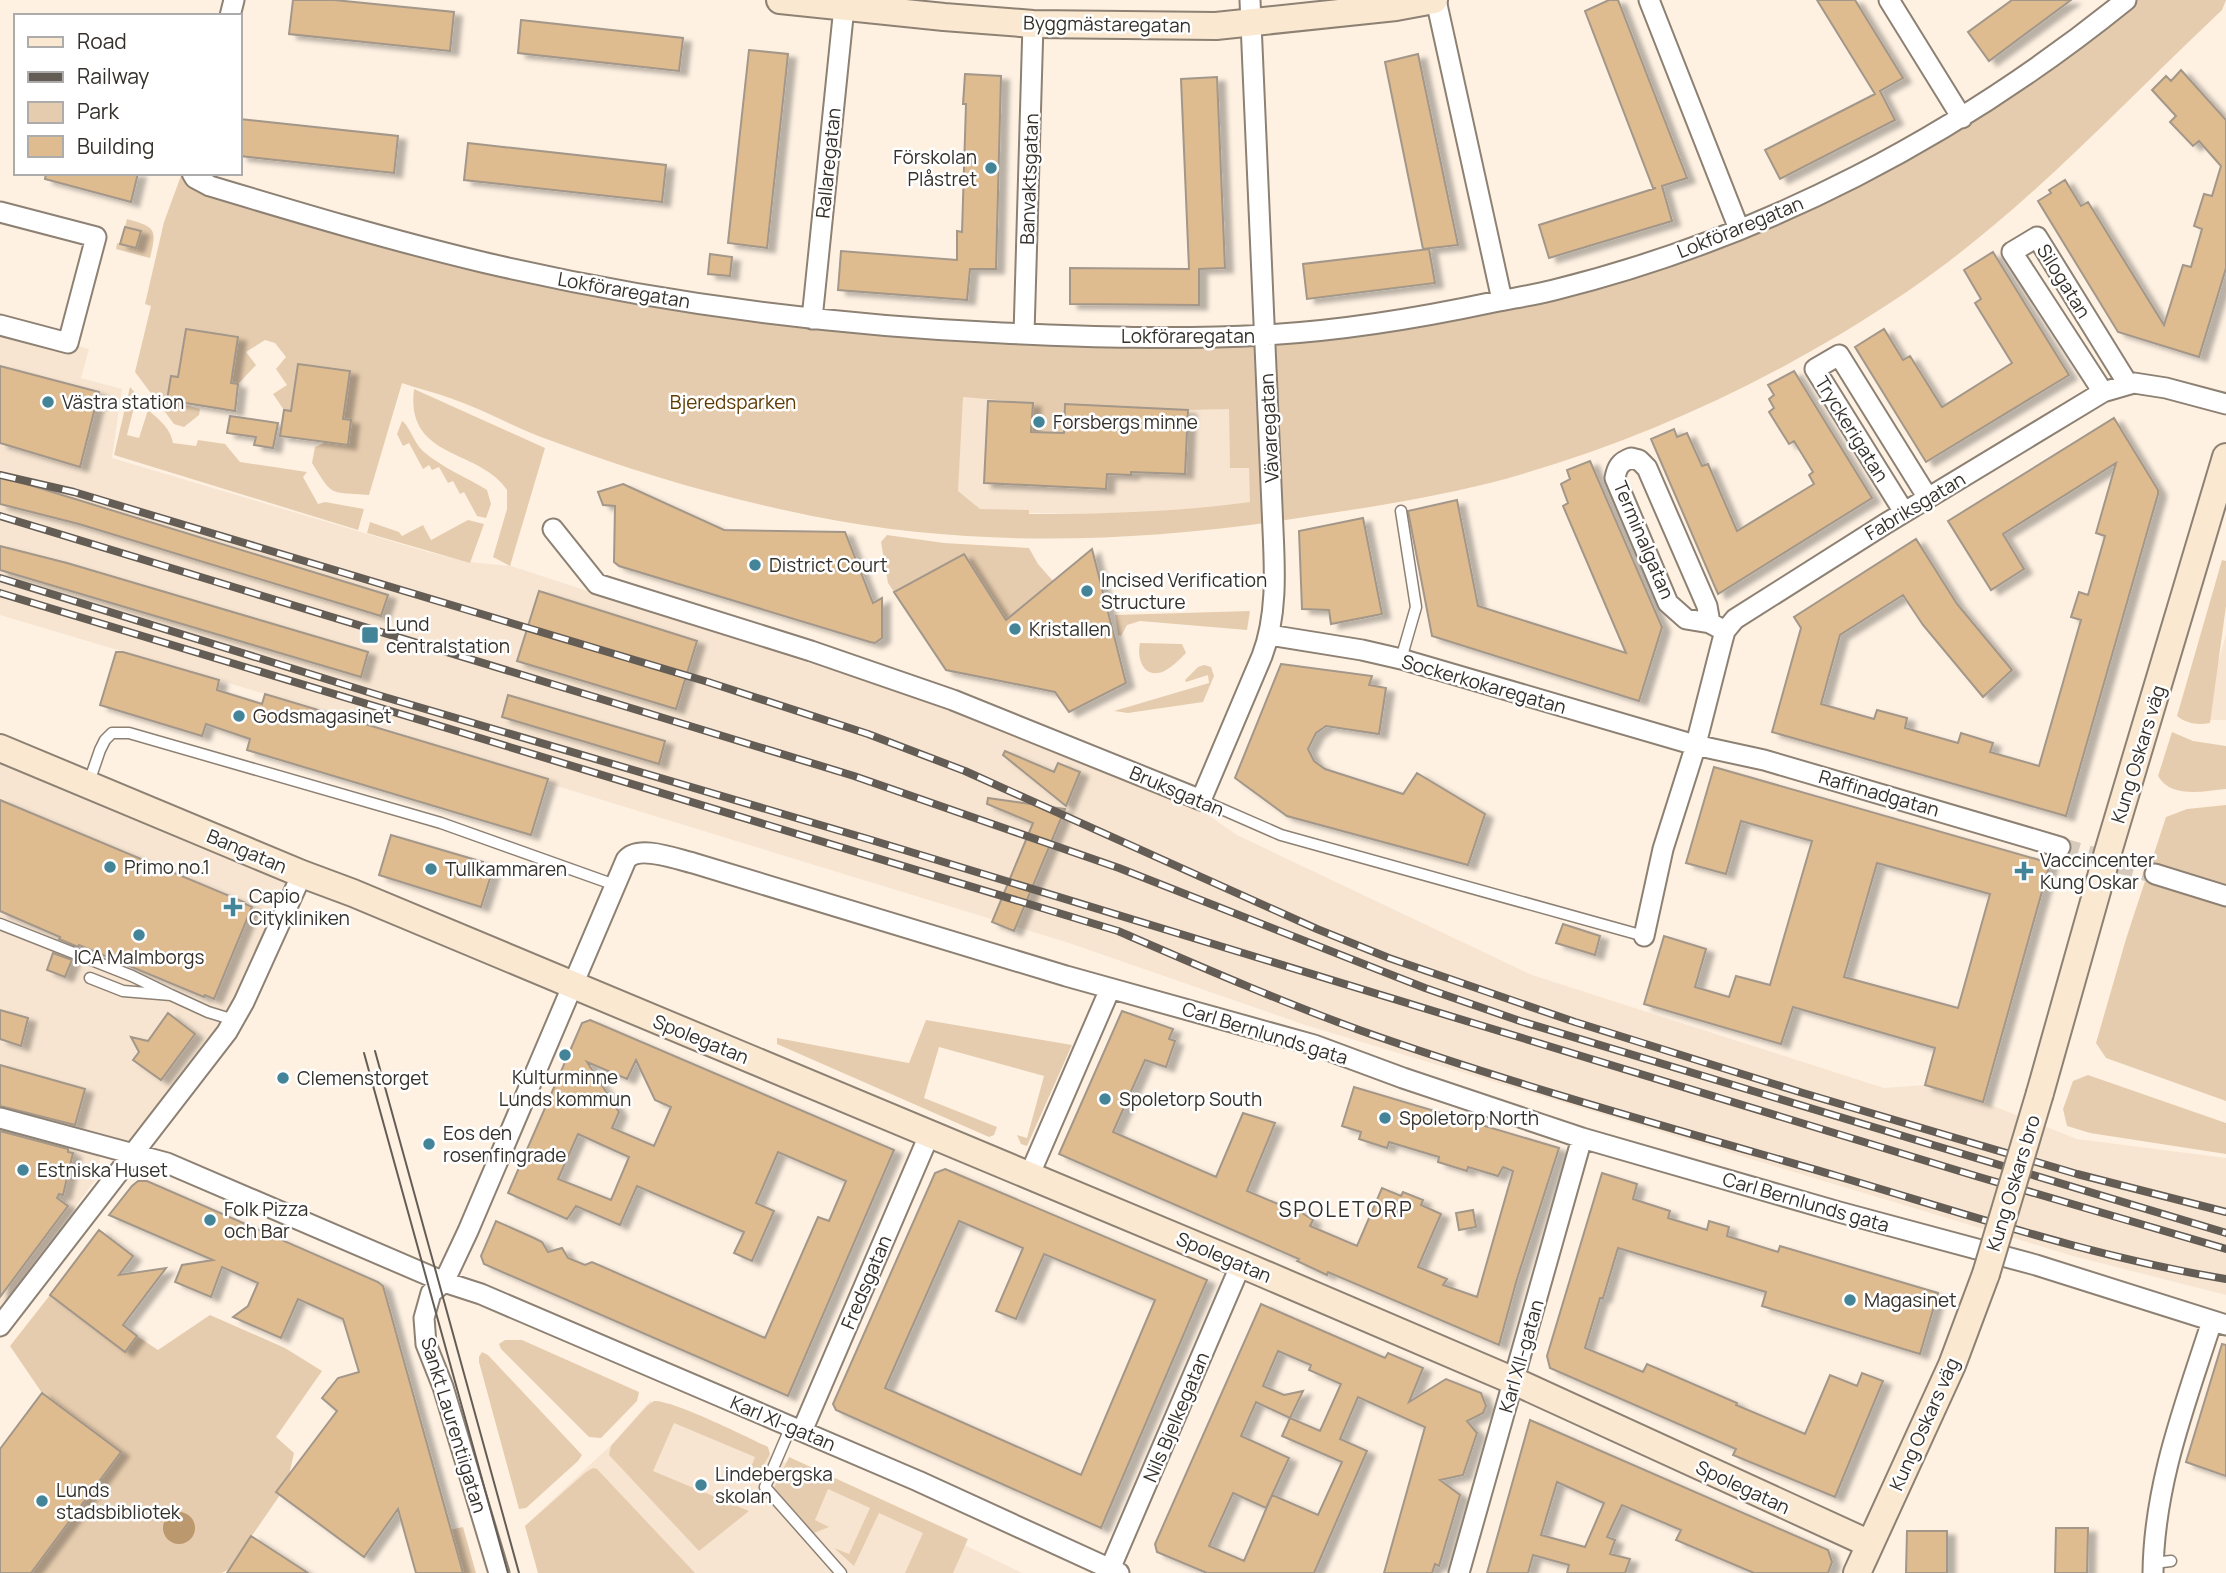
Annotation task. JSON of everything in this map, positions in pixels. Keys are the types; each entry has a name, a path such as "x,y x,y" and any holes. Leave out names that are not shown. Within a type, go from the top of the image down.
{"street":[{"name":"Byggmästaregatan","path":"780,0 844,7 945,9 1033,24 1216,26 1250,11 1396,6 1435,0"},
{"path":"1435,0 1502,300"},
{"path":"1649,0 1739,229"},
{"path":"1889,0 1962,118"},
{"name":"Lokföraregatan","path":"193,175 209,186 342,225 478,261 654,297 812,319 1024,334 1265,335 1401,320 1551,291 1624,271 1739,229 1855,178 1962,118 2053,57 2126,0"},
{"name":"Rallaregatan","path":"812,319 844,7"},
{"name":"Vävaregatan","path":"1200,800 1269,635 1274,559 1250,11"},
{"name":"Banvaktsgatan","path":"1024,334 1033,24"},
{"path":"0,212 96,237 68,343 0,325"},
{"name":"Silogatan","path":"2103,392 2012,252 2037,237 2128,384"},
{"name":"Tryckerigatan","path":"1904,512 1815,369 1839,355 1927,498"},
{"name":"Fabriksgatan","path":"1718,627 2103,392 2134,383 2166,388 2226,404"},
{"name":"Kung Oskars väg","path":"2040,1093 2226,457"},
{"name":"Terminalgatan","path":"1631,458 1639,460 1647,468 1718,627 1686,619 1668,603 1615,478 1616,470 1622,461 1631,458"},
{"name":"Bruksgatan","path":"553,529 597,584 953,699 1200,800"},
{"path":"1695,746 1718,627"},
{"name":"Sockerkokaregatan","path":"1269,635 1401,659 1695,746"},
{"name":"Bruksgatan","path":"1644,936 1663,849 1695,746"},
{"name":"Raffinadgatan","path":"1695,746 1764,760 2060,847"},
{"name":"Bangatan","path":"0,748 572,986"},
{"name":"Carl Bernlunds gata","path":"572,986 629,855 645,852 693,863 1110,989 1314,1045 1581,1138 2036,1265 2219,1323"},
{"path":"0,1326 234,1020 302,874"},
{"path":"2155,874 2226,896"},
{"path":"0,1118 167,1163 444,1282 572,986"},
{"name":"Spolegatan","path":"572,986 930,1133 1514,1381 1870,1544"},
{"path":"1029,1175 1110,989"},
{"name":"Kung Oskars bro","path":"1986,1274 2040,1093"},
{"name":"Fredsgatan","path":"797,1429 930,1133"},
{"name":"Karl XII-gatan","path":"1459,1573 1581,1138"},
{"name":"Nils Bjelkegatan","path":"1114,1571 1241,1264"},
{"name":"Kung Oskars väg","path":"1857,1573 1952,1365 1986,1274"},
{"name":"Karl XI-gatan","path":"444,1282 481,1294 797,1429 1114,1571"},
{"name":"Sankt Laurentiigatan","path":"444,1282 430,1293 424,1318 426,1344 443,1387 499,1573"},
{"path":"2159,1566 2155,1522 2170,1449 2219,1323"}],"lane":[{"path":"1401,512 1416,607 1401,659"},
{"path":"88,785 105,740 112,733 129,733 442,823 615,885"},
{"name":"Bruksgatan","path":"1200,800 1281,835 1644,936"},
{"path":"0,924 132,976 208,1012 234,1020"},
{"path":"90,978 123,991 171,995"},
{"path":"797,1429 765,1488 841,1573"}],"shaded area":[{"path":"0,325 89,349 81,378 122,389 112,458 428,552 469,562 511,566 966,714 1205,813 1237,835 1532,975 1884,1088 1925,1085 1983,1102 2077,1139 2226,1158 2226,1295 2073,1256 1305,1025 1069,943 547,783 380,726 0,615"},
{"name":"Forsbergs minne","path":"1245,375 1251,502 1192,510 1111,514 961,512 834,382"},
{"path":"2226,634 2226,720 2210,720 2209,696"},
{"path":"0,748 302,874 244,1002 132,1154 0,1118"},
{"path":"0,1124 100,1152 99,1175 0,1308"},
{"name":"Lindebergska skolan","path":"650,1401 1022,1573 538,1573 525,1526 612,1444"},
{"path":"179,1512 190,1517 195,1528 190,1539 179,1544 168,1539 163,1528 168,1517"}],"green space":[{"name":"Bjeredsparken","path":"2126,0 2226,0 2222,10 2032,192 1951,260 1860,322 1810,352 1707,405 1600,449 1490,483 1392,503 1232,527 1112,537 992,537 872,526 779,509 648,474 584,453 463,403 402,383 369,495 346,494 333,491 312,463 315,447 326,442 348,445 351,421 343,419 350,371 291,411 284,410 273,394 287,385 276,369 286,357 275,343 265,340 246,352 256,365 238,384 231,383 238,337 186,329 178,377 171,376 167,400 200,409 199,415 184,427 174,424 135,372 151,306 145,304 164,222 181,175 198,175 478,261 812,319 1265,335 1551,291 1855,178","holes":["963,397 1033,403 1031,431 1064,433 1066,404 1188,410 1229,409 1230,468 1249,468 1250,502 1112,513 1029,514 1029,510 980,509 958,491"]},
{"path":"127,219 144,224 152,231 150,258 116,249 117,243 136,248 141,231 125,227"},
{"path":"130,387 137,395 127,435 139,438 148,410 167,429 173,443 196,446 198,440 225,444 240,462 307,472 303,477 318,504 325,502 364,509 358,530 114,455"},
{"path":"414,389 545,448 510,566 493,557 507,509 507,490 479,466 432,441 421,429 414,412"},
{"path":"402,421 417,444 431,458 487,490 491,504 486,518 477,516 464,492 460,494 453,481 448,483 439,467 432,470 429,465 423,469 409,443 403,446 397,434"},
{"path":"468,520 484,524 470,563 367,533 370,522 399,532 402,536 423,525 431,540"},
{"path":"887,535 944,543 1029,548 1038,564 1053,581 1006,620 963,554 894,592 888,583 881,542"},
{"path":"2222,560 2226,561 2226,606 2210,723 2193,723 2177,716"},
{"path":"1250,611 1247,630 1140,621 1127,625 1121,636 1118,635 1115,615"},
{"path":"1140,643 1182,644 1186,653 1165,671 1152,673 1141,663"},
{"path":"1198,667 1211,667 1214,676 1203,702 1128,713 1114,711 1209,683 1208,675 1186,682 1185,680"},
{"path":"2172,732 2193,741 2226,746 2226,789 2189,792 2179,791 2164,783 2158,776"},
{"path":"2226,805 2226,1101 2106,1058 2096,1043 2126,939 2166,817 2187,809"},
{"path":"926,1020 1072,1045 1027,1146 1021,1144 1017,1135 1027,1138 1044,1076 939,1047 924,1098 997,1127 994,1135 989,1137 777,1044 777,1038 909,1063"},
{"path":"2088,1075 2226,1123 2226,1154 2090,1133 2067,1126 2063,1109 2073,1081"},
{"path":"50,1295 125,1352 137,1336 158,1350 210,1315 285,1348 322,1371 276,1437 294,1453 289,1475 276,1492 280,1495 229,1569 222,1573 31,1573 120,1452 42,1393 10,1346"},
{"path":"505,1340 522,1340 639,1392 637,1401 601,1438 589,1437 501,1349 499,1344"},
{"path":"482,1352 488,1355 582,1455 526,1508 519,1509 479,1362"},
{"path":"654,1401 693,1412 768,1447 770,1454 762,1468 749,1472 755,1457 674,1423 653,1471 749,1511 699,1551 609,1455 611,1446"},
{"path":"789,1457 968,1539 953,1573 905,1573 923,1533 879,1513 854,1566 834,1548 849,1554 870,1508 828,1489 815,1520 829,1527 814,1533 774,1488"},
{"path":"593,1468 597,1469 695,1573 538,1573 525,1526"},
{"path":"463,1527 476,1573 463,1573 450,1530"}],"building":[{"path":"293,0 334,0 454,12 450,51 289,34"},
{"path":"1609,0 1618,0 1687,178 1662,186 1672,221 1549,258 1539,225 1656,188 1653,188 1585,11"},
{"path":"1817,0 1855,0 1903,78 1880,91 1895,120 1780,179 1765,150 1875,94"},
{"path":"2012,0 2071,0 1989,61 1968,32"},
{"path":"521,20 683,38 679,71 518,53"},
{"path":"749,50 788,54 767,248 728,243"},
{"path":"1418,54 1458,245 1423,249 1385,62"},
{"path":"2181,70 2226,120 2226,268 2199,357 2118,332 2038,201 2065,180 2081,206 2088,202 2164,325 2183,265 2191,267 2202,229 2194,226 2204,194 2212,196 2221,166 2199,141 2193,146 2170,122 2176,116 2152,90 2166,76 2171,81"},
{"path":"965,74 1001,76 996,269 970,269 967,300 838,290 841,251 957,260 957,231 962,232"},
{"path":"1217,77 1225,268 1199,269 1199,305 1070,304 1070,268 1189,269 1181,79"},
{"path":"242,119 398,136 394,173 242,156"},
{"path":"468,143 666,165 662,202 464,180"},
{"path":"46,175 138,175 131,202 45,179"},
{"path":"125,227 141,231 136,248 120,244"},
{"path":"1429,249 1435,283 1307,299 1303,264"},
{"path":"1993,252 2069,375 1926,462 1855,347 1884,329 1903,360 1910,356 1942,407 2012,363 1975,303 1981,299 1964,270"},
{"path":"710,254 732,257 730,276 708,274"},
{"path":"186,329 238,337 231,383 238,384 235,411 167,400 171,376 178,377"},
{"path":"298,364 350,371 343,419 351,420 348,445 280,436 284,410 291,411"},
{"name":"Västra station","path":"0,366 99,392 80,467 0,443"},
{"path":"1794,371 1872,498 1718,594 1651,439 1674,429 1677,437 1687,433 1702,466 1708,464 1737,531 1814,484 1809,475 1813,472 1794,441 1789,444 1769,412 1774,408 1769,399 1774,395 1768,385"},
{"path":"988,401 1033,403 1031,432 1064,433 1065,404 1188,410 1185,474 1107,474 1106,489 984,483"},
{"path":"230,416 278,423 273,448 254,445 256,437 227,433"},
{"path":"2114,418 2158,494 2066,816 1772,732 1801,628 1794,617 1916,539 1957,604 2012,670 1983,697 1923,625 1903,595 1840,635 1821,704 1874,719 1877,710 1907,718 1905,728 1958,743 1961,733 1993,743 1990,752 2039,766 2081,620 2071,617 2079,592 2088,595 2105,536 2096,533 2116,463 2003,534 2024,569 1991,590 1948,521"},
{"path":"1590,461 1662,627 1639,701 1432,636 1408,511 1457,500 1478,606 1626,653 1563,506 1568,503 1561,484 1570,479 1567,470"},
{"path":"0,476 388,595 381,616 79,524 0,504"},
{"path":"623,484 724,530 845,532 873,603 882,598 882,638 875,643 870,642 619,566 614,562 615,506 603,505 598,492"},
{"path":"1363,518 1382,614 1331,624 1329,610 1302,609 1299,531"},
{"path":"0,546 67,563 368,652 361,677 0,570"},
{"name":"Kristallen","path":"1092,549 1126,683 1069,712 1055,692 946,670 894,592 964,554 1006,620"},
{"path":"539,591 697,641 676,709 517,661"},
{"path":"116,652 219,680 217,690 262,704 265,694 548,779 531,835 247,750 250,739 206,724 202,736 100,705"},
{"path":"1281,664 1372,676 1369,685 1386,688 1379,734 1326,726 1316,733 1308,749 1314,761 1325,769 1403,794 1417,773 1485,814 1468,865 1287,816 1235,778"},
{"path":"508,695 665,741 659,764 502,717"},
{"path":"1005,751 1054,772 1058,763 1080,772 1066,806 1003,755"},
{"path":"1714,767 2050,863 1983,1102 1925,1085 1935,1048 1793,1007 1781,1044 1644,1004 1664,936 1706,949 1695,987 1729,997 1736,976 1770,985 1812,841 1741,821 1726,874 1686,863","holes":["1877,863 1990,894 1958,1008 1844,977"]},
{"path":"988,798 1065,809 1014,931 992,922 1033,823 987,804"},
{"path":"0,800 252,907 214,999 79,945 78,947 0,911"},
{"name":"Tullkammaren","path":"391,835 483,862 481,868 492,872 481,907 379,875"},
{"path":"1563,924 1600,936 1595,955 1556,943"},
{"path":"53,953 72,960 65,977 47,970"},
{"path":"0,1010 28,1018 21,1046 0,1039"},
{"path":"1122,1011 1173,1029 1169,1039 1175,1041 1166,1067 1145,1060 1113,1132 1216,1177 1243,1113 1275,1123 1247,1191 1290,1209 1291,1206 1313,1220 1310,1226 1357,1246 1382,1188 1401,1196 1403,1192 1423,1200 1421,1205 1441,1214 1418,1267 1447,1279 1443,1285 1477,1297 1513,1171 1503,1167 1498,1176 1468,1167 1467,1171 1438,1162 1439,1157 1389,1142 1387,1148 1359,1139 1361,1132 1342,1126 1354,1087 1559,1148 1499,1345 1328,1272 1327,1275 1297,1261 1299,1259 1059,1154"},
{"path":"168,1013 195,1034 161,1080 133,1060 139,1052 131,1037 148,1041"},
{"path":"590,1020 894,1150 788,1396 484,1264 481,1256 496,1221 542,1242 548,1252 562,1248 568,1258 585,1265 592,1262 765,1338 818,1217 829,1221 846,1181 778,1152 756,1203 774,1211 752,1261 734,1253 744,1232 637,1186 620,1225 576,1206 567,1219 508,1193 582,1023","holes":["636,1060 655,1100 671,1107 654,1146 612,1128 619,1112 587,1062 627,1079","578,1134 629,1157 611,1200 558,1179"]},
{"path":"0,1065 85,1089 75,1125 0,1106"},
{"path":"0,1131 68,1149 68,1152 73,1153 63,1195 59,1194 57,1198 68,1206 0,1297"},
{"path":"945,1169 1207,1280 1101,1528 836,1410 833,1404 935,1173","holes":["959,1221 1023,1248 996,1311 1016,1319 1044,1254 1155,1300 1081,1475 885,1388"]},
{"path":"1602,1173 1637,1184 1633,1199 1670,1211 1668,1218 1707,1230 1709,1221 1729,1227 1727,1236 1778,1252 1780,1246 1938,1293 1920,1354 1762,1306 1766,1292 1618,1248 1585,1348 1643,1372 1647,1364 1805,1434 1830,1375 1857,1386 1862,1373 1883,1381 1835,1497 1733,1455 1736,1449 1550,1368 1547,1356"},
{"path":"138,1181 147,1181 383,1286 463,1573 416,1573 398,1509 364,1557 276,1492 337,1411 322,1398 338,1378 359,1372 343,1319 298,1299 281,1338 233,1317 248,1306 258,1283 222,1267 211,1297 175,1282 182,1265 213,1260 109,1215"},
{"path":"1473,1210 1476,1227 1459,1230 1456,1213"},
{"path":"99,1230 133,1256 119,1275 166,1268 123,1325 137,1336 125,1352 50,1295"},
{"path":"1261,1304 1385,1358 1388,1353 1423,1368 1409,1402 1446,1379 1481,1393 1486,1406 1483,1413 1467,1421 1477,1433 1463,1475 1440,1480 1460,1495 1439,1566 1435,1564 1432,1573 1384,1573 1425,1427 1358,1397 1340,1439 1367,1451 1314,1573 1207,1573 1157,1552 1155,1544","holes":["1278,1351 1311,1365 1309,1370 1341,1384 1320,1431 1290,1418 1303,1391 1284,1395 1263,1386","1256,1402 1290,1418 1282,1436 1342,1462 1318,1515 1272,1495 1289,1458 1241,1436","1233,1493 1266,1508 1272,1495 1244,1561 1209,1546"]},
{"path":"2222,1344 2226,1345 2226,1476 2186,1462"},
{"name":"Lunds stadsbibliotek","path":"42,1393 121,1452 31,1573 0,1573 0,1449"},
{"path":"1530,1420 1828,1550 1832,1562 1828,1573 1754,1573 1676,1540 1681,1530 1622,1505 1607,1537 1615,1540 1610,1554 1630,1559 1625,1573 1567,1573 1569,1565 1533,1555 1528,1573 1487,1573","holes":["1557,1482 1604,1503 1585,1547 1541,1535"]},
{"path":"2056,1528 2088,1528 2087,1573 2055,1573"},
{"path":"1907,1531 1947,1531 1947,1573 1906,1573"},
{"path":"251,1536 308,1573 227,1573"}],"tunnel":[{"path":"2060,847 2155,874"}],"tram line":[{"path":"375,1051 519,1573"},
{"path":"364,1053 508,1573"}],"railway":[{"path":"0,475 74,492 708,682 868,734 965,771 1317,929 1389,958 1575,1022 1803,1093 2077,1174 2226,1212"},
{"path":"0,516 854,776 1119,868 1425,988 1520,1021 2226,1233"},
{"path":"0,578 381,696 868,839 1979,1177 2226,1249"},
{"path":"0,593 1118,931 1331,1020 1539,1089 2030,1234 2127,1259 2226,1279"}],"place":[{"name":"Förskolan Plåstret","path":"991,168"},
{"name":"Västra station","path":"48,402"},
{"name":"Forsbergs minne","path":"1039,422"},
{"name":"District Court","path":"755,565"},
{"name":"Incised Verification Structure","path":"1087,591"},
{"name":"Kristallen","path":"1015,629"},
{"name":"Lund centralstation","path":"370,635"},
{"name":"Godsmagasinet","path":"239,716"},
{"name":"Primo no.1","path":"110,867"},
{"name":"Tullkammaren","path":"431,869"},
{"name":"Vaccincenter Kung Oskar","path":"2024,871"},
{"name":"Capio Citykliniken","path":"233,907"},
{"name":"ICA Malmborgs","path":"139,935"},
{"name":"Kulturminne Lunds kommun","path":"565,1055"},
{"name":"Clemenstorget","path":"283,1078"},
{"name":"Spoletorp South","path":"1105,1099"},
{"name":"Spoletorp North","path":"1385,1118"},
{"name":"Eos den rosenfingrade","path":"429,1144"},
{"name":"Estniska Huset","path":"23,1170"},
{"name":"Folk Pizza och Bar","path":"210,1220"},
{"name":"Magasinet","path":"1850,1300"},
{"name":"Lindebergska skolan","path":"701,1485"},
{"name":"Lunds stadsbibliotek","path":"42,1501"}],"district":[{"name":"SPOLETORP","path":"1346,1209"}]}
